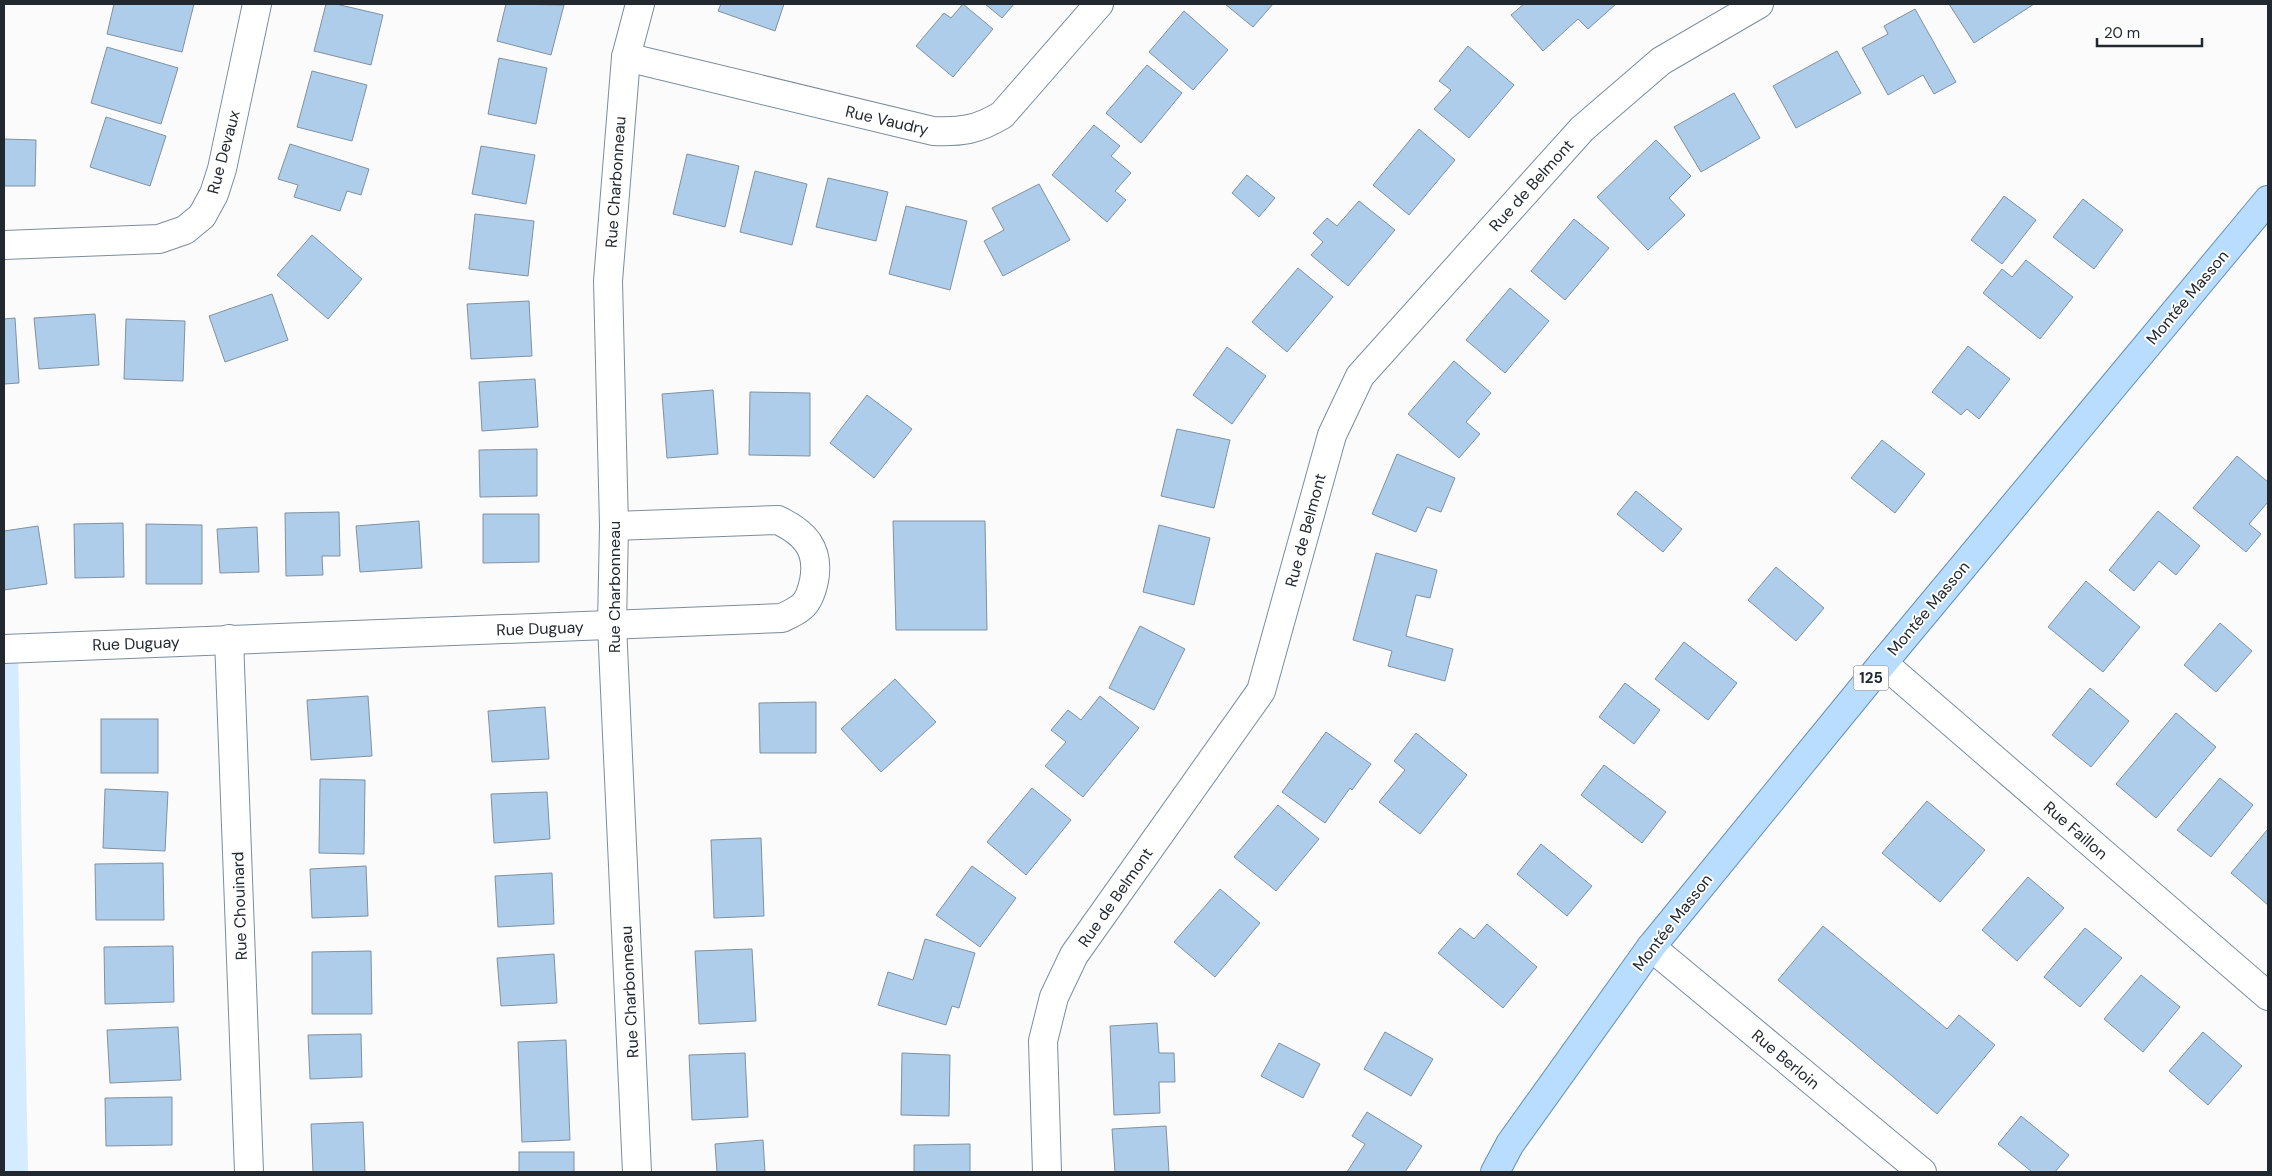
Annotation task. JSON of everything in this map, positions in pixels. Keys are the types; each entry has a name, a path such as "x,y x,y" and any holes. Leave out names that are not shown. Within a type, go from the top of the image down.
{"main road":[{"name":"Montée Masson","path":"1495,1172 1510,1144 1651,947 1883,663 2268,200"}],"street":[{"name":"Rue Devaux","path":"4,246 159,239 185,230 202,216 214,194 222,169 257,4"},
{"name":"Rue Charbonneau","path":"637,1172 612,625 614,526 608,281 626,57 640,4"},
{"name":"Rue Vaudry","path":"626,57 934,131 958,132 982,127 1002,115 1098,4"},
{"name":"Rue de Belmont","path":"1047,1172 1043,1041 1054,997 1074,955 1261,692 1332,435 1360,376 1582,129 1661,61 1753,5"},
{"name":"Rue Duguay","path":"4,648 782,618 802,608 812,591 817,567 811,546 797,530 778,520 614,526"},
{"name":"Rue Chouinard","path":"229,639 249,1172"},
{"name":"Rue Faillon","path":"1883,663 2268,996"},
{"name":"Rue Berloin","path":"1651,947 1922,1172"}],"shaded area":[{"path":"18,648 28,1172 4,1172 4,649"}],"building":[{"path":"114,4 194,4 182,52 107,34"},
{"path":"326,4 336,4 383,15 371,65 314,51"},
{"path":"506,4 564,5 551,55 497,41"},
{"path":"721,4 784,4 775,31 718,11"},
{"path":"963,4 993,29 953,77 916,46 944,13 951,18"},
{"path":"985,4 1014,4 1002,18"},
{"path":"1225,4 1273,4 1253,27"},
{"path":"1524,4 1616,4 1588,29 1578,19 1543,51 1511,15"},
{"path":"1949,4 2034,4 1974,43"},
{"path":"1915,9 1956,82 1934,94 1923,75 1888,95 1862,48 1888,34 1884,26"},
{"path":"1184,11 1228,50 1193,90 1149,52"},
{"path":"1468,46 1514,85 1469,138 1434,109 1451,90 1439,81"},
{"path":"107,47 178,68 161,124 91,103"},
{"path":"1837,51 1861,93 1796,128 1773,86"},
{"path":"499,58 547,68 536,124 488,114"},
{"path":"1147,65 1182,93 1141,143 1106,113"},
{"path":"312,71 367,85 352,141 297,127"},
{"path":"1734,93 1760,138 1701,172 1674,127"},
{"path":"106,117 166,136 150,186 90,167"},
{"path":"1094,125 1120,146 1111,156 1131,173 1115,191 1126,200 1107,222 1052,175"},
{"path":"1419,129 1455,160 1409,215 1373,185"},
{"path":"4,139 36,140 35,186 4,186"},
{"path":"1656,140 1691,176 1669,198 1685,215 1648,250 1597,197"},
{"path":"290,144 369,169 361,195 347,191 340,211 294,197 298,185 278,179"},
{"path":"481,146 535,155 526,204 472,194"},
{"path":"687,154 739,166 725,227 673,214"},
{"path":"755,171 807,184 792,245 740,232"},
{"path":"1247,175 1275,198 1259,217 1232,193"},
{"path":"828,178 888,192 876,241 816,227"},
{"path":"1039,184 1070,240 1003,276 984,241 1004,230 992,208"},
{"path":"2004,196 2036,220 2002,264 1971,240"},
{"path":"2083,199 2123,230 2094,269 2053,237"},
{"path":"1359,201 1395,230 1348,286 1311,255 1323,242 1313,233 1327,218 1337,226"},
{"path":"906,206 967,221 950,290 889,274"},
{"path":"475,214 534,221 528,276 469,269"},
{"path":"1574,219 1609,248 1565,300 1531,271"},
{"path":"312,235 362,279 328,319 277,275"},
{"path":"2026,260 2073,297 2040,339 1983,293 2002,269 2012,277"},
{"path":"1298,268 1333,297 1287,352 1252,322"},
{"path":"1510,288 1549,321 1505,373 1466,340"},
{"path":"272,294 288,340 225,362 209,316"},
{"path":"529,301 532,356 471,359 467,304"},
{"path":"95,314 99,365 39,369 34,318"},
{"path":"15,318 19,383 4,384 4,319"},
{"path":"126,319 185,321 183,381 124,379"},
{"path":"1968,346 2010,379 1979,419 1967,409 1961,415 1932,392"},
{"path":"1227,347 1266,376 1232,424 1193,395"},
{"path":"1454,361 1491,393 1466,422 1480,434 1459,458 1408,414"},
{"path":"535,379 538,427 482,431 479,382"},
{"path":"713,390 718,454 667,458 662,394"},
{"path":"750,392 810,393 810,456 749,455"},
{"path":"867,395 912,429 874,478 830,443"},
{"path":"1177,429 1230,440 1214,508 1161,496"},
{"path":"1882,440 1925,474 1895,513 1851,478"},
{"path":"537,449 537,496 480,497 479,450"},
{"path":"1397,454 1455,478 1441,512 1427,507 1416,532 1372,514"},
{"path":"2237,456 2268,482 2268,502 2249,524 2261,534 2246,552 2193,508"},
{"path":"1636,491 1682,529 1663,552 1617,514"},
{"path":"2158,511 2200,546 2176,575 2159,561 2134,591 2109,570"},
{"path":"339,512 340,556 322,556 323,575 286,576 285,513"},
{"path":"483,514 539,514 539,562 483,563"},
{"path":"419,521 422,568 360,572 356,526"},
{"path":"893,521 985,521 987,630 896,630"},
{"path":"123,523 124,577 75,578 74,524"},
{"path":"146,524 202,525 202,584 146,584"},
{"path":"1159,525 1210,538 1194,605 1143,592"},
{"path":"38,526 47,584 4,590 4,531"},
{"path":"257,527 259,572 220,573 217,529"},
{"path":"1376,553 1437,570 1430,598 1416,595 1406,636 1453,649 1445,681 1388,666 1392,651 1353,640"},
{"path":"1776,567 1824,608 1796,641 1748,600"},
{"path":"2086,581 2140,627 2103,672 2048,627"},
{"path":"2220,623 2252,651 2216,692 2184,665"},
{"path":"1140,626 1185,649 1154,710 1109,688"},
{"path":"1684,642 1737,683 1708,720 1655,679"},
{"path":"895,679 936,722 881,772 841,729"},
{"path":"1625,683 1660,710 1634,744 1599,717"},
{"path":"2090,688 2129,721 2091,767 2052,735"},
{"path":"368,696 372,756 311,760 307,700"},
{"path":"1100,696 1139,728 1083,797 1045,766 1066,742 1051,730 1068,710 1081,720"},
{"path":"816,702 816,753 760,753 759,703"},
{"path":"545,707 549,759 492,762 488,711"},
{"path":"2176,713 2216,747 2156,818 2116,784"},
{"path":"101,719 158,719 158,773 101,773"},
{"path":"1326,732 1371,764 1352,790 1350,788 1325,823 1282,792"},
{"path":"1416,733 1467,775 1420,834 1379,802 1405,770 1394,761"},
{"path":"1604,765 1666,812 1642,843 1581,795"},
{"path":"2220,778 2253,805 2211,857 2177,830"},
{"path":"320,779 365,780 364,854 319,853"},
{"path":"1032,788 1071,820 1026,875 987,842"},
{"path":"105,789 168,792 165,851 103,848"},
{"path":"547,792 550,839 494,843 491,794"},
{"path":"1927,801 1985,850 1940,902 1882,853"},
{"path":"1278,805 1319,839 1276,891 1234,857"},
{"path":"2268,829 2268,905 2231,873"},
{"path":"761,838 764,916 714,918 711,840"},
{"path":"1541,844 1592,886 1567,916 1517,874"},
{"path":"163,863 164,920 96,920 95,864"},
{"path":"366,866 368,916 312,918 310,869"},
{"path":"972,866 1016,898 980,947 936,915"},
{"path":"552,873 554,924 498,927 495,876"},
{"path":"2028,877 2064,908 2017,961 1982,930"},
{"path":"1220,889 1260,923 1215,977 1174,942"},
{"path":"1487,924 1537,967 1503,1008 1438,953 1460,928 1474,939"},
{"path":"1823,926 1947,1029 1959,1015 1995,1045 1937,1114 1778,980"},
{"path":"2085,928 2122,958 2080,1007 2044,977"},
{"path":"925,939 975,953 959,1008 952,1006 946,1025 878,1005 888,972 913,980"},
{"path":"173,946 174,1002 105,1004 104,947"},
{"path":"752,949 756,1021 699,1024 695,951"},
{"path":"371,951 372,1014 312,1014 312,952"},
{"path":"554,954 557,1003 501,1006 497,958"},
{"path":"2141,975 2180,1007 2143,1052 2104,1019"},
{"path":"1157,1023 1159,1053 1174,1053 1175,1082 1159,1082 1160,1113 1114,1115 1110,1026"},
{"path":"178,1027 181,1080 110,1083 107,1030"},
{"path":"1385,1032 1433,1059 1411,1096 1364,1069"},
{"path":"2203,1032 2242,1066 2208,1105 2169,1071"},
{"path":"361,1034 362,1077 310,1079 308,1035"},
{"path":"566,1040 570,1140 522,1142 518,1042"},
{"path":"1279,1043 1320,1064 1303,1098 1261,1076"},
{"path":"745,1053 748,1117 692,1120 689,1055"},
{"path":"902,1053 950,1055 949,1116 901,1115"},
{"path":"172,1097 172,1145 106,1146 105,1098"},
{"path":"1367,1112 1422,1146 1405,1172 1347,1172 1365,1144 1352,1136"},
{"path":"2021,1116 2069,1155 2055,1172 2032,1172 1998,1144"},
{"path":"363,1122 365,1172 313,1172 311,1124"},
{"path":"1166,1126 1169,1172 1115,1172 1112,1129"},
{"path":"763,1140 765,1172 717,1172 715,1144"},
{"path":"970,1144 970,1172 914,1172 914,1145"},
{"path":"519,1152 574,1152 574,1172 519,1172"}]}
